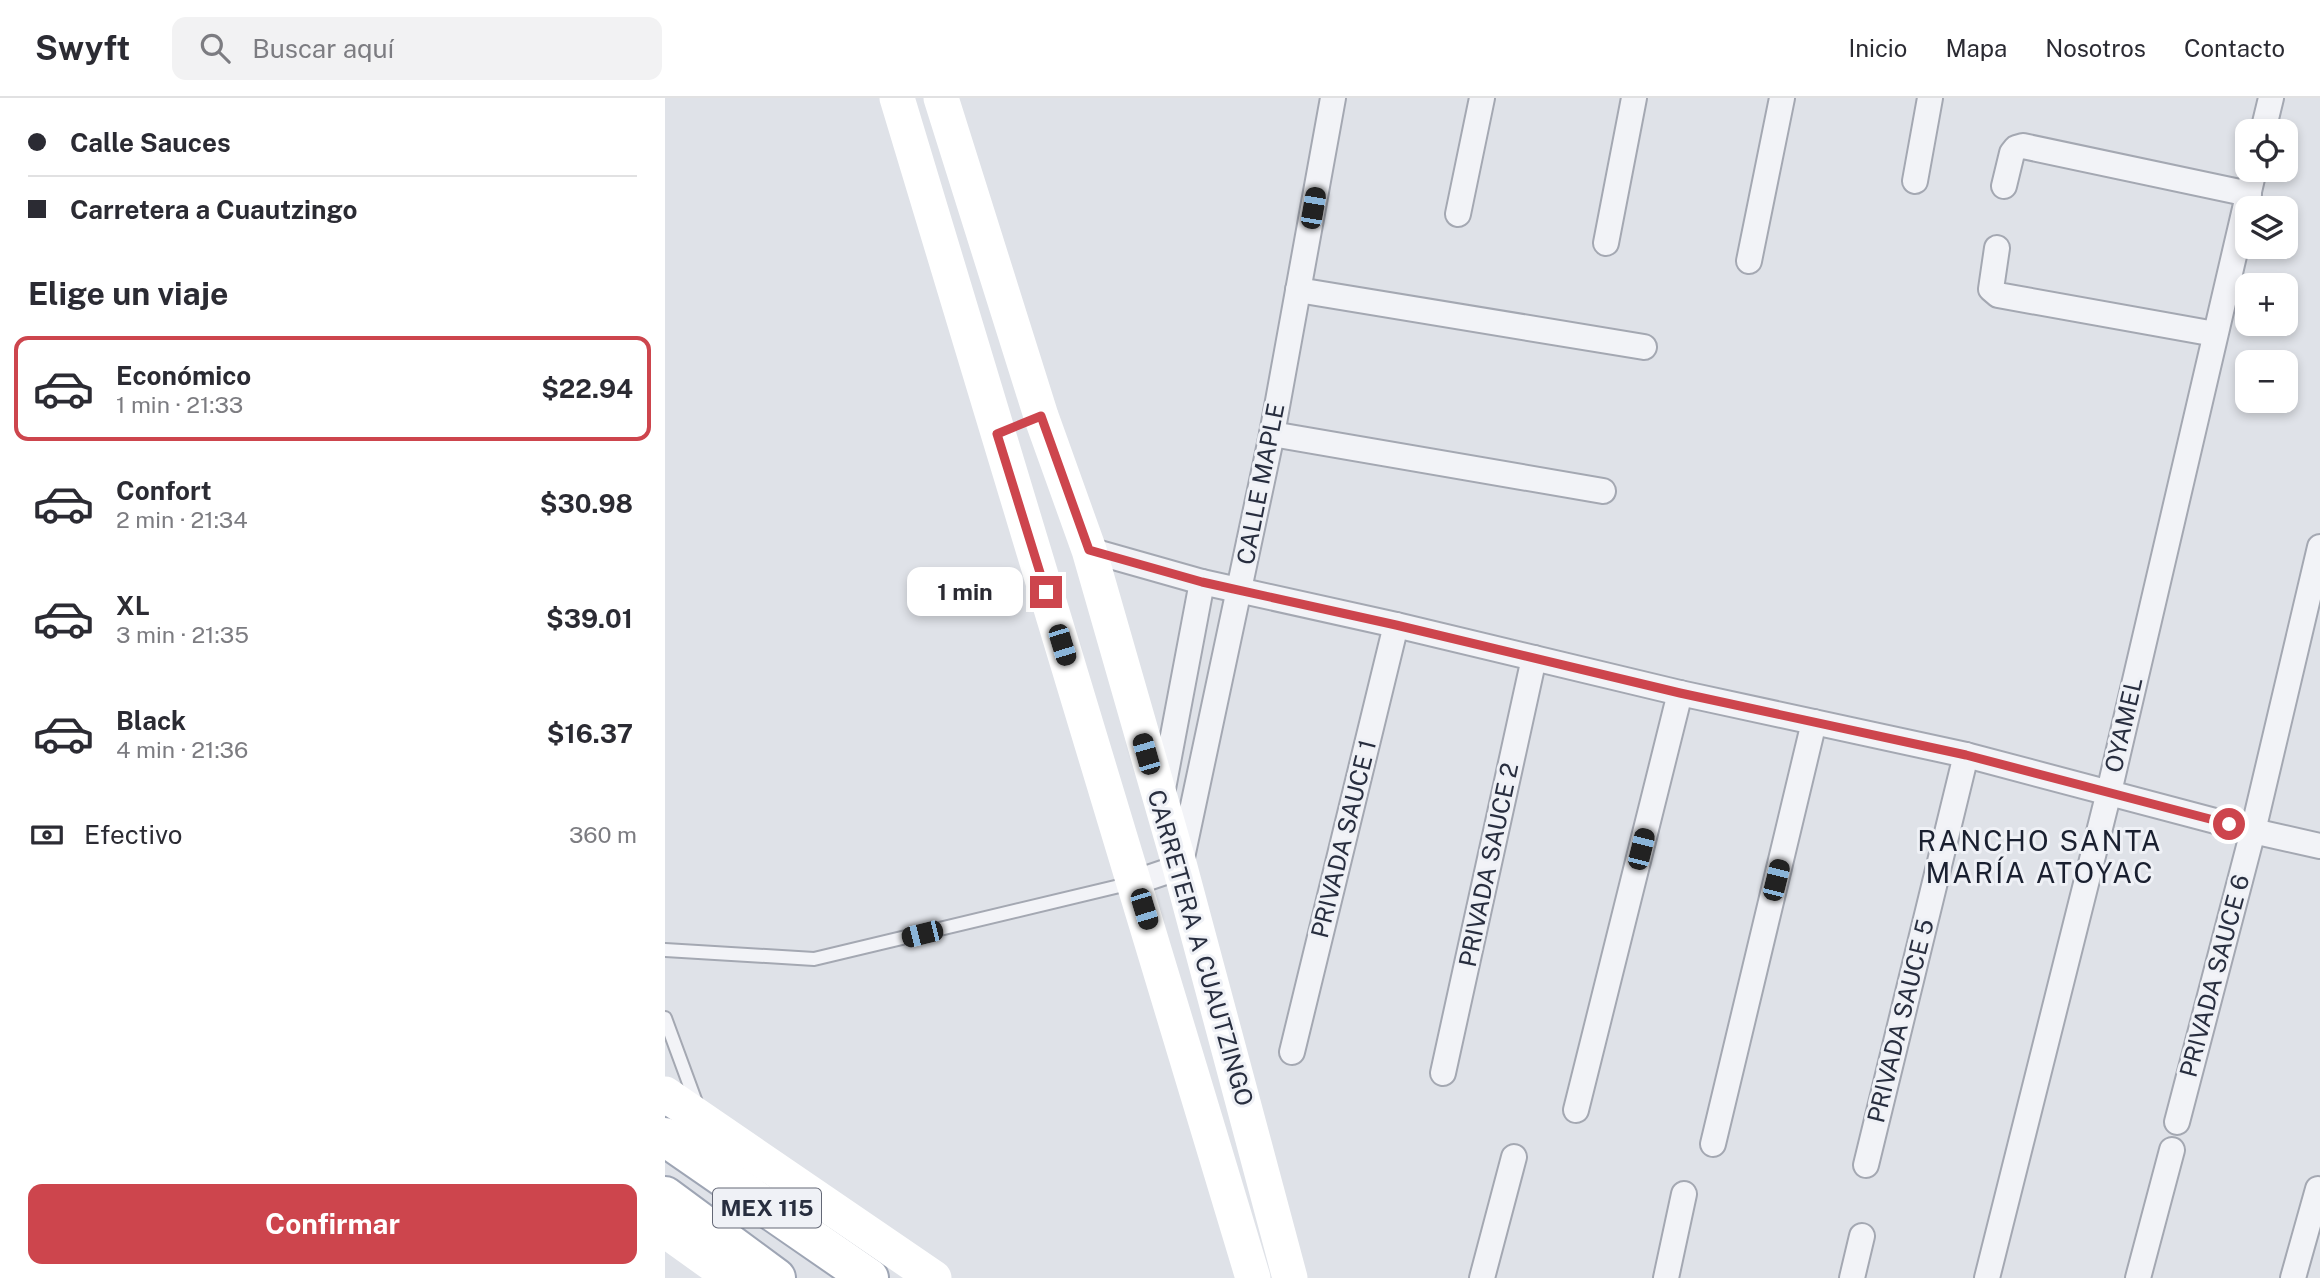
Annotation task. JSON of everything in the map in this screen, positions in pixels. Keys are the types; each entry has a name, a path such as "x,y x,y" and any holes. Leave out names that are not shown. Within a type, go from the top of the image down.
{"main road":[{"name":"CARRETERA A CUAUTZINGO","path":"897,98 997,434 1136,882 1253,1278"},
{"name":"CARRETERA A CUAUTZINGO","path":"941,98 1041,416 1089,550 1180,867 1290,1278"},
{"path":"997,434 1041,416"},
{"name":"MEX 115","path":"665,1094 934,1278"},
{"name":"MEX 115","path":"665,1137 869,1278"},
{"name":"MEX 115","path":"665,1196 776,1278"},
{"name":"MEX 115","path":"665,1230 732,1278"}],"street":[{"name":"CALLE MAPLE","path":"1180,867 1272,434 1333,98"},
{"path":"1458,215 1482,98"},
{"path":"1606,243 1634,98"},
{"path":"1749,261 1782,98"},
{"path":"1915,181 1930,98"},
{"path":"2266,119 2271,98"},
{"path":"2004,186 2012,153 2015,148 2022,146 2235,179"},
{"name":"OYAMEL","path":"1986,1278 2109,792 2251,182"},
{"path":"1997,248 1991,281 1991,289 1997,295 2215,334"},
{"path":"1298,290 1644,347"},
{"path":"1272,434 1602,491"},
{"name":"PRIVADA SAUCE 6","path":"2177,1122 2253,831 2320,547"},
{"path":"1089,550 1202,582 1680,693 1966,755 2253,831 2320,846"},
{"path":"1160,804 1202,582"},
{"name":"PRIVADA SAUCE 1","path":"1292,1052 1396,625"},
{"name":"PRIVADA SAUCE 2","path":"1443,1073 1534,658"},
{"path":"1576,1110 1680,693"},
{"path":"1713,1144 1814,722"},
{"name":"PRIVADA SAUCE 5","path":"1866,1165 1966,755"},
{"path":"1136,882 1180,867"},
{"path":"2138,1278 2172,1150"},
{"path":"1482,1278 1514,1157"},
{"path":"2293,1278 2318,1189"},
{"path":"1666,1278 1685,1194"},
{"path":"1851,1278 1862,1236"}],"lane":[{"path":"665,950 814,960 1136,882"},
{"path":"665,1018 702,1118"}],"district":[{"name":"RANCHO SANTA MARÍA ATOYAC","path":"2040,857"}],"route":[{"path":"1046,592 997,434 1041,416 1089,550 1202,582 1680,693 1966,755 2229,824"}]}
